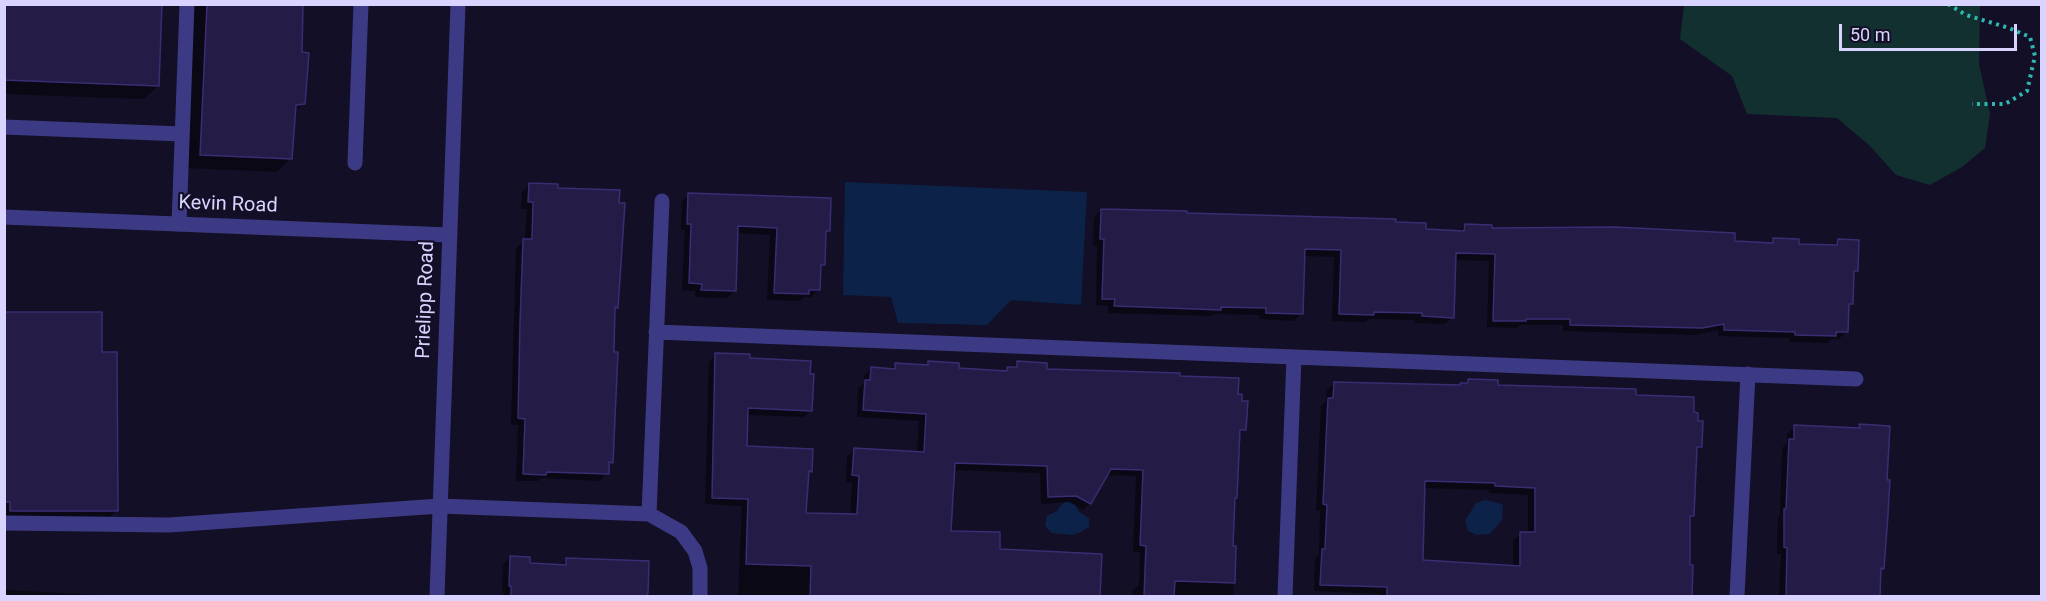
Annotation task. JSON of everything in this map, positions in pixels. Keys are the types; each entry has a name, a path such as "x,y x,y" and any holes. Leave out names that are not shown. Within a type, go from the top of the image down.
{"street":[{"path":"179,224 187,4"},
{"path":"355,163 361,4"},
{"name":"Prielipp Road","path":"437,597 458,4"},
{"path":"4,127 182,134"},
{"path":"649,514 662,201"},
{"name":"Kevin Road","path":"4,217 449,236"},
{"path":"656,332 1856,378"},
{"path":"1285,597 1294,357"},
{"path":"1737,597 1748,374"},
{"path":"4,523 169,525 440,506 649,514 681,532 695,551 699,568 700,597"}],"path":[{"path":"1948,4 1966,15 2030,37 2035,56 2027,91 2005,104 1972,104"}],"green space":[{"path":"1684,5 1980,5 1979,64 1990,114 1985,148 1962,167 1930,185 1896,175 1870,146 1837,118 1747,114 1732,76 1680,39"}],"water":[{"path":"845,182 1087,192 1081,305 1011,300 987,325 898,323 891,297 843,295"},
{"path":"1485,500 1503,505 1502,520 1490,534 1477,535 1468,531 1465,521 1476,503"},
{"path":"1067,501 1075,504 1079,512 1089,518 1089,527 1072,535 1052,533 1045,526 1047,516 1057,511"}],"building":[{"path":"4,4 162,4 159,86 4,80"},
{"path":"207,4 303,4 302,52 309,53 305,104 296,105 292,159 200,155"},
{"path":"529,183 558,184 558,188 620,190 619,203 625,203 618,308 615,307 614,352 618,352 613,463 609,462 609,474 547,472 546,475 523,474 525,419 518,418 523,239 532,239 533,202 528,202"},
{"path":"688,193 831,198 830,231 826,231 825,265 821,265 820,290 809,290 809,294 774,293 777,228 738,226 736,291 701,290 702,284 689,283 691,224 687,224"},
{"path":"1101,209 1396,219 1396,222 1426,223 1426,229 1464,231 1465,224 1492,225 1492,228 1615,227 1735,233 1735,241 1773,243 1773,238 1799,239 1799,244 1837,245 1838,239 1859,240 1858,271 1854,271 1853,304 1849,304 1848,332 1836,332 1836,336 1795,335 1795,332 1724,330 1724,324 1702,328 1570,325 1570,319 1493,321 1495,254 1456,253 1454,318 1422,316 1422,313 1339,314 1341,250 1305,249 1303,314 1266,313 1266,308 1221,307 1221,310 1114,306 1115,299 1102,299 1104,239 1100,239"},
{"path":"4,312 102,312 102,352 117,352 118,511 10,511 10,502 4,502"},
{"path":"715,353 750,354 750,358 811,361 810,374 814,374 812,411 748,408 747,446 813,449 806,513 857,514 859,476 852,475 854,448 924,452 926,414 863,410 865,380 870,380 871,367 895,369 895,363 928,365 928,361 959,363 959,368 1007,371 1007,367 1017,367 1017,361 1047,363 1047,369 1180,373 1180,376 1239,378 1238,394 1242,394 1242,401 1248,401 1246,430 1240,430 1237,498 1235,498 1233,546 1236,546 1235,583 1175,581 1174,597 1144,597 1146,546 1140,545 1143,470 1111,469 1091,504 1076,496 1048,497 1047,466 955,463 951,531 1000,532 1000,549 1102,554 1100,597 810,597 811,566 746,564 748,499 712,498"},
{"path":"1468,379 1498,380 1498,385 1636,389 1636,395 1694,397 1694,412 1698,413 1698,421 1703,421 1702,447 1697,447 1694,516 1690,516 1692,597 1387,597 1387,587 1320,585 1322,549 1325,549 1327,505 1323,504 1328,398 1333,398 1334,382 1460,385 1460,383 1468,383","holes":["1425,481 1495,483 1495,486 1535,488 1535,532 1520,532 1520,566 1423,560"]},
{"path":"1859,424 1890,426 1887,480 1890,480 1880,597 1786,597 1787,548 1784,547 1784,509 1786,509 1789,439 1794,439 1794,425 1860,428"},
{"path":"510,556 530,557 530,563 566,565 566,558 649,561 648,593 646,597 511,597"}]}
